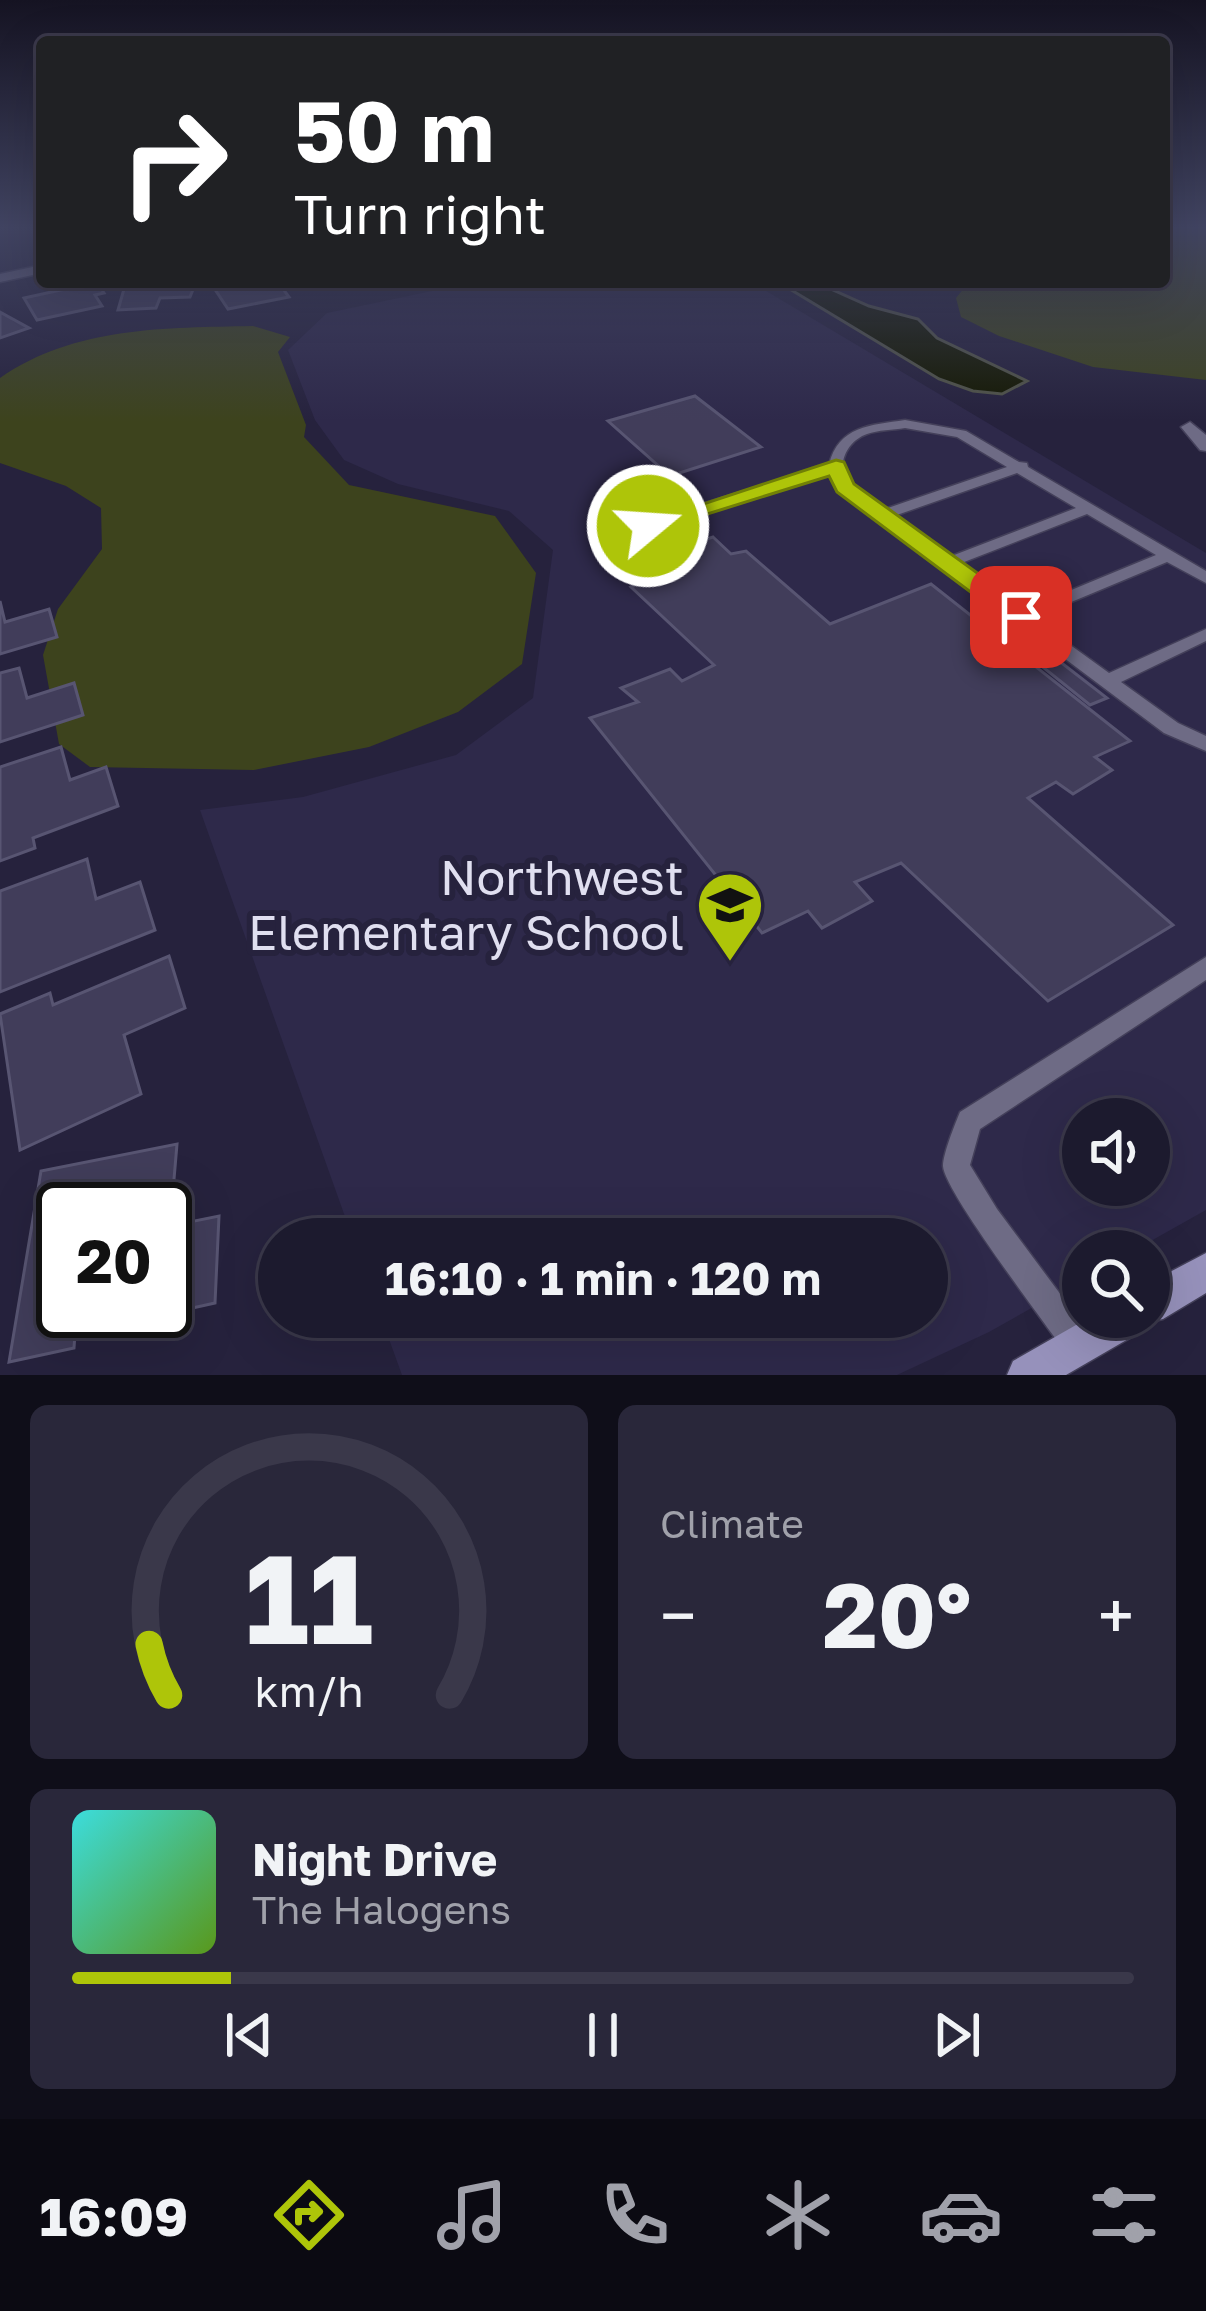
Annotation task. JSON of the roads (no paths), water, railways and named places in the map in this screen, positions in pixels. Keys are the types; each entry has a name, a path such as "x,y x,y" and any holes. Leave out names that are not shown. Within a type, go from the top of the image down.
{"street":[{"path":"1190,427 1206,446"},
{"path":"1170,1293 1206,1272"},
{"path":"1027,1375 1090,1338"}],"lane":[{"path":"1206,578 961,434 905,424 860,431 844,442 836,466 845,487 1171,728 1206,744"},
{"path":"648,526 836,466"},
{"path":"882,515 1022,466"},
{"path":"947,563 1090,508"},
{"path":"1021,617 1168,556"},
{"path":"1107,681 1206,634"},
{"path":"1078,1345 987,1219 956,1167 969,1121 1206,967"}],"place":[{"name":"Northwest Elementary School","path":"730,964"}]}
